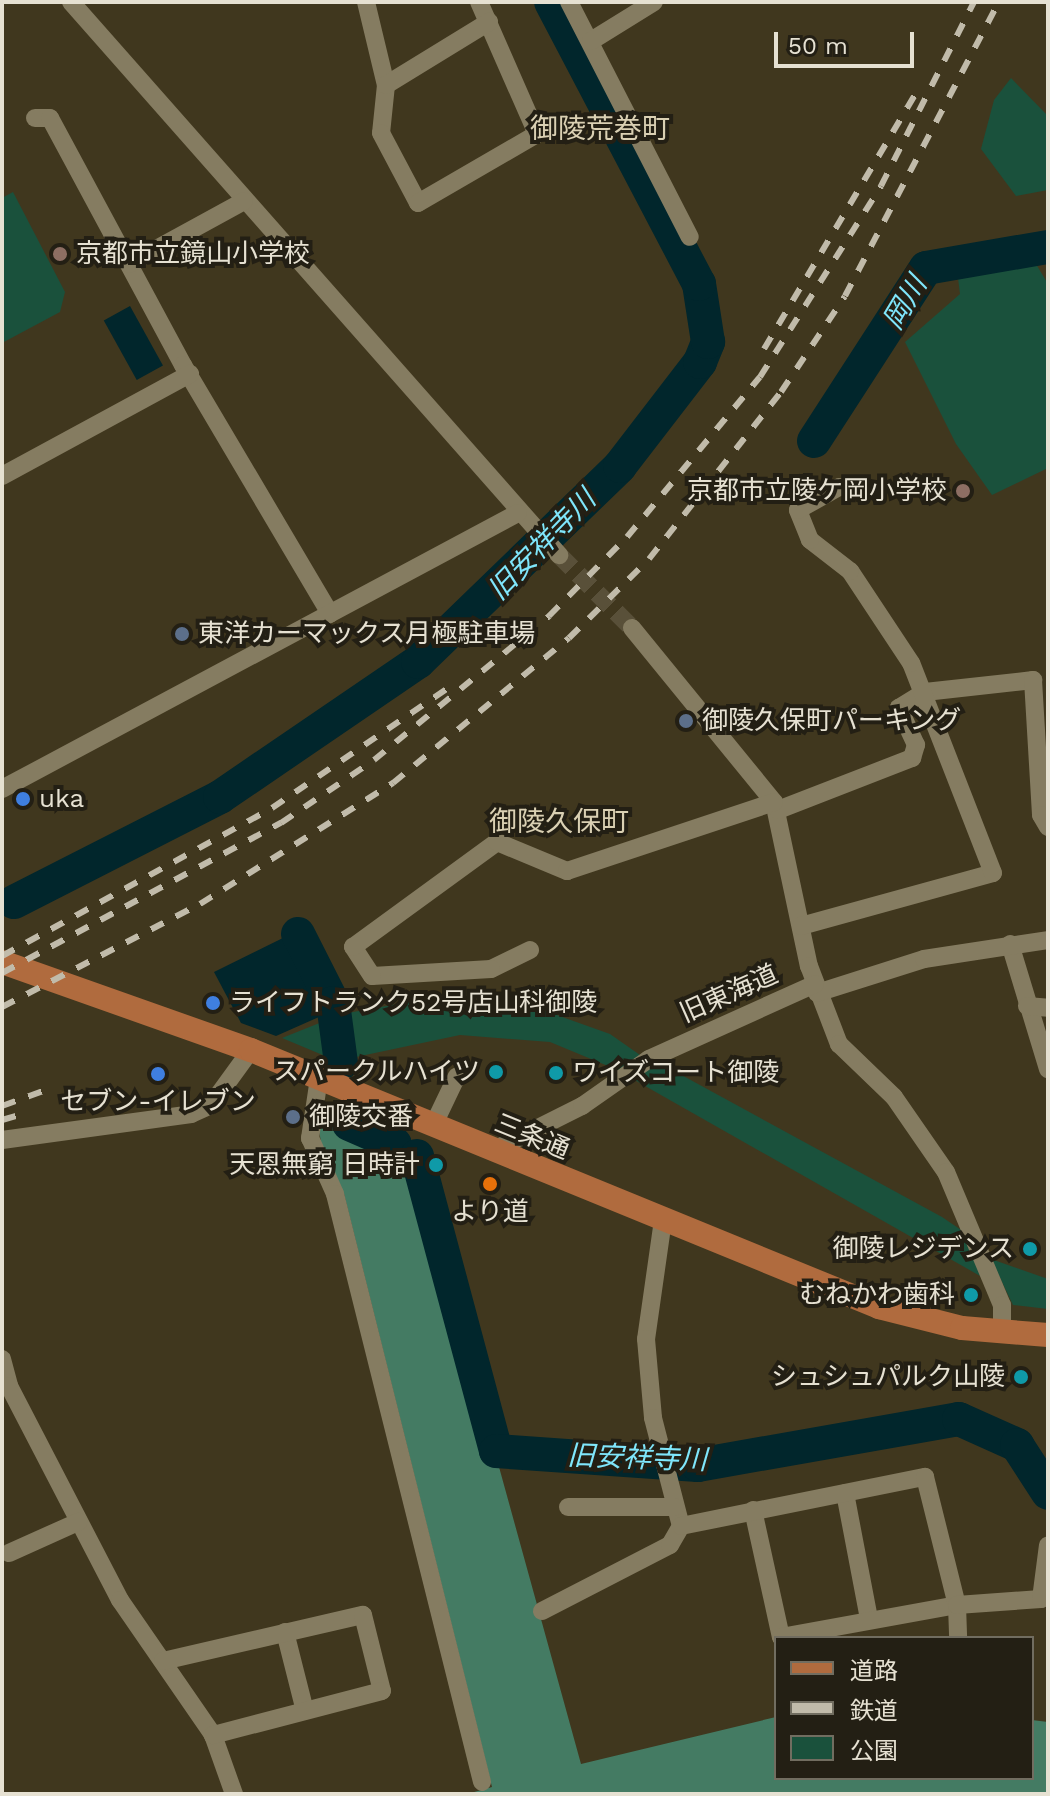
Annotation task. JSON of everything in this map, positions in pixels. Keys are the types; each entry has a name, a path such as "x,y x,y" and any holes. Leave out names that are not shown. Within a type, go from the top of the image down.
{"main road":[{"name":"三条通","path":"2,962 251,1050 879,1307 1002,1331 1048,1335"}],"street":[{"path":"71,2 551,547"},
{"path":"366,2 386,85 381,133 418,203 537,134 479,2"},
{"path":"569,2 690,237"},
{"path":"591,41 654,2"},
{"path":"386,85 489,22"},
{"path":"35,118 50,118 190,374 330,614"},
{"path":"129,264 244,201"},
{"path":"2,476 190,374"},
{"path":"801,926 993,873 925,692 877,607 850,571 810,540 798,510 839,487"},
{"path":"2,789 518,513"},
{"path":"632,628 776,806 816,988 852,1064 894,1097 946,1172 1002,1305 1002,1331"},
{"path":"530,950 491,969 372,976 353,947 497,842 567,871 776,806 912,758 916,745 899,708 925,692 1033,680 1041,815 1048,827"},
{"name":"旧東海道","path":"492,1151 582,1106 649,1059 816,988 924,959 1048,940"},
{"path":"1010,944 1048,1069"},
{"path":"1027,1006 1048,1008"},
{"path":"2,1140 191,1114 211,1105 251,1050"},
{"path":"433,1126 457,1076"},
{"path":"319,1078 310,1138 335,1194 482,1782"},
{"path":"663,1220 646,1339 662,1464 681,1526"},
{"path":"2,1359 78,1522 163,1661 213,1735 234,1794"},
{"path":"542,1611 670,1545 681,1526 925,1477 957,1605 958,1636"},
{"path":"845,1493 869,1619"},
{"path":"568,1507 675,1507"},
{"path":"753,1510 781,1636"},
{"path":"9,1553 78,1522"},
{"path":"786,1636 957,1605 1041,1599 1048,1545"},
{"path":"163,1661 363,1615 382,1691 213,1735"},
{"path":"285,1632 305,1711"}],"green space":[{"path":"1011,78 1048,116 1048,190 1016,196 981,149 994,100"},
{"path":"13,192 65,292 60,312 2,343 2,198"},
{"path":"1036,264 1048,284 1048,468 992,495 956,444 905,342 960,294 958,278"},
{"path":"425,999 523,1003 610,1034 640,1055 620,1071 550,1042 460,1035 337,1061 282,1038 342,1014"},
{"path":"654,1060 942,1217 970,1236 989,1281 631,1078"},
{"path":"317,1117 414,1159 581,1764 774,1717 774,1780 1034,1780 1034,1720 1048,1722 1048,1794 467,1794 492,1787 344,1194 322,1149"},
{"path":"991,1259 1048,1279 1048,1309 1013,1305"}],"water":[{"path":"130,306 163,365 137,380 104,321"},
{"path":"289,935 328,1013 276,1036 241,1023 214,972"}],"waterway":[{"name":"旧安祥寺川","path":"14,902 220,797 418,662 620,466 700,362 708,342 699,284 551,2"},
{"name":"岡川","path":"814,441 926,268 1048,247"},
{"name":"旧安祥寺川","path":"298,934 333,1003 341,1063"},
{"name":"旧安祥寺川","path":"349,1124 395,1144"},
{"name":"旧安祥寺川","path":"417,1156 496,1451 698,1465 959,1419 1017,1445 1048,1493"}],"tunnel":[{"path":"559,555 632,628"}],"railway":[{"path":"2,973 281,823 374,760 549,616 627,537 760,377 881,186 974,2"},
{"path":"2,1007 200,904 393,783 569,638 649,559 781,392 845,296 999,2"},
{"path":"764,349 915,95"},
{"path":"2,956 272,808 455,683"},
{"path":"2,1106 46,1090"},
{"path":"2,1120 23,1114"}],"place":[{"name":"京都市立鏡山小学校","path":"60,254"},
{"name":"京都市立陵ケ岡小学校","path":"963,491"},
{"name":"東洋カーマックス月極駐車場","path":"182,634"},
{"name":"御陵久保町パーキング","path":"686,721"},
{"name":"uka","path":"23,799"},
{"name":"ライフトランク52号店山科御陵","path":"213,1003"},
{"name":"スパークルハイツ","path":"496,1072"},
{"name":"ワイズコート御陵","path":"556,1073"},
{"name":"セブン-イレブン","path":"158,1074"},
{"name":"御陵交番","path":"293,1117"},
{"name":"天恩無窮 日時計","path":"436,1165"},
{"name":"より道","path":"490,1184"},
{"name":"御陵レジデンス","path":"1030,1249"},
{"name":"むねかわ歯科","path":"971,1295"},
{"name":"シュシュパルク山陵","path":"1021,1377"}],"district":[{"name":"御陵荒巻町","path":"600,129"},
{"name":"御陵久保町","path":"559,822"}]}
